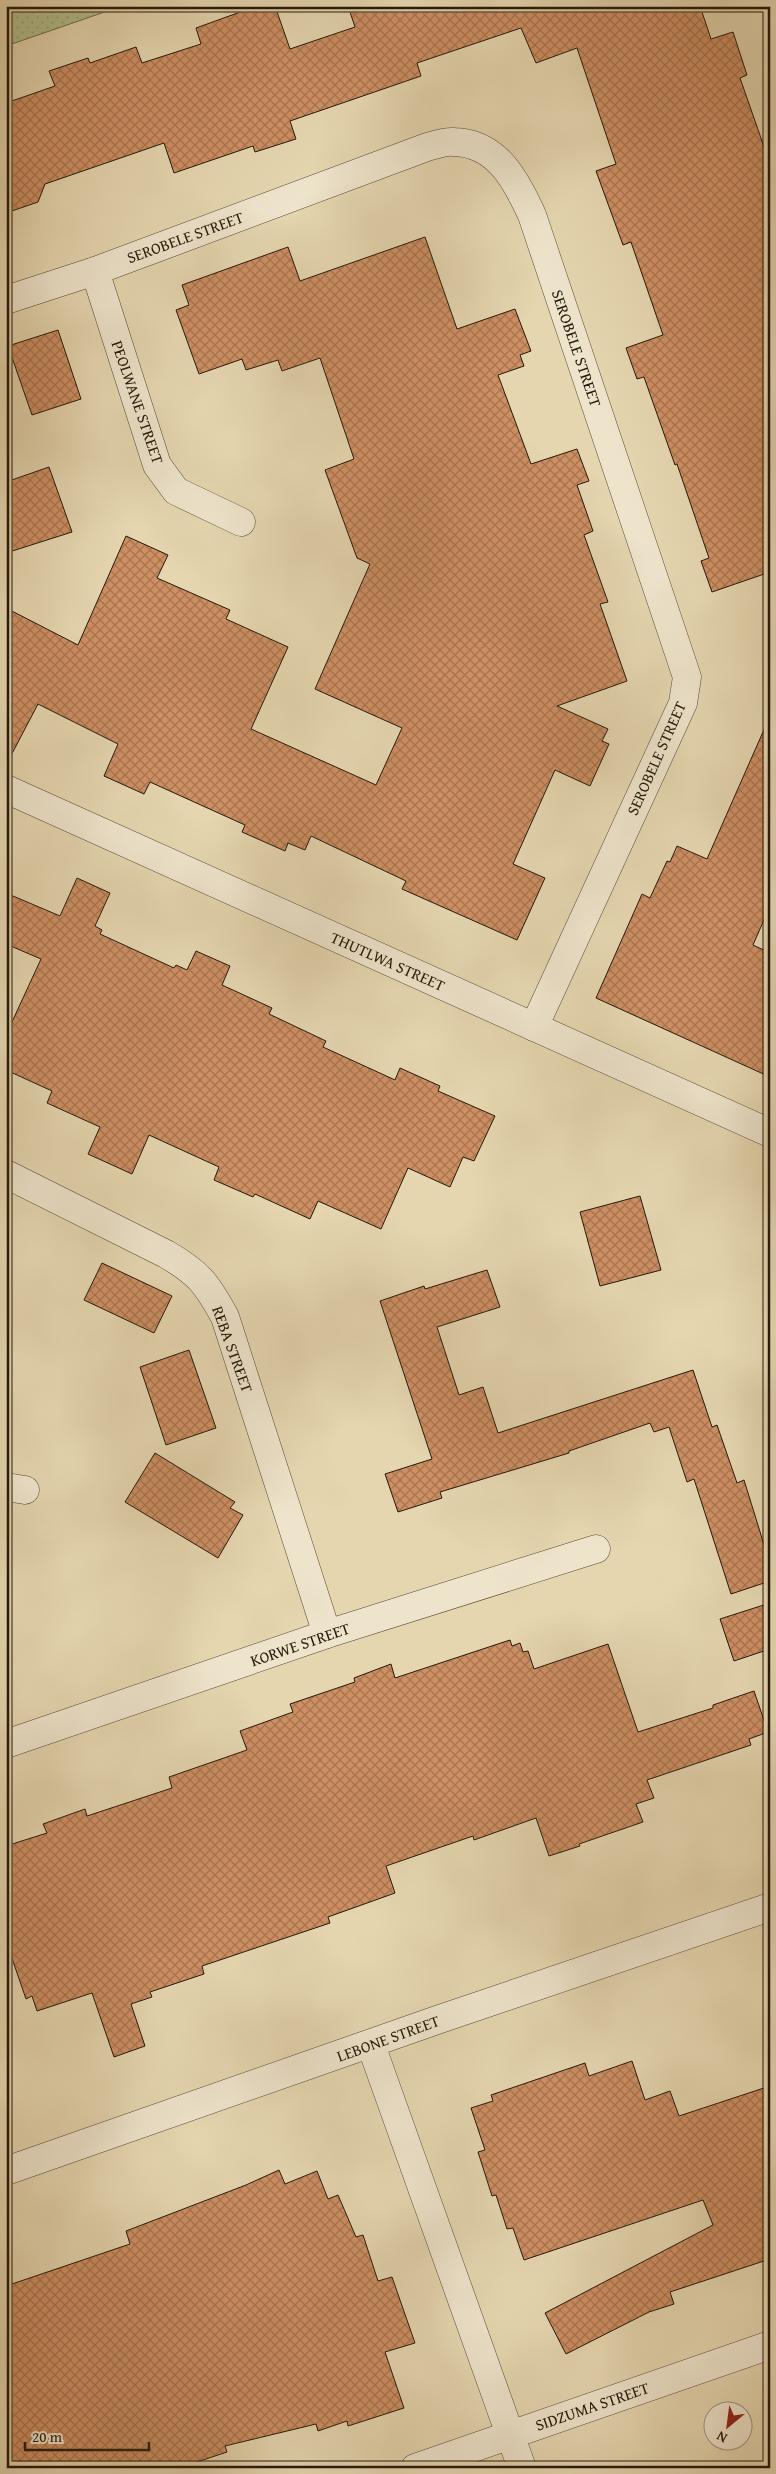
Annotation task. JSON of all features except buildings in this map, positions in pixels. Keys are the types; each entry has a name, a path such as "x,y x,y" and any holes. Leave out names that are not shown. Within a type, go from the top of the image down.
{"street":[{"name":"SEROBELE STREET","path":"6,300 95,271 427,147 453,142 484,148 503,164 520,190 532,215 688,677 683,702 534,1027"},
{"name":"PEOLWANE STREET","path":"95,271 157,465 176,491 240,522"},
{"name":"THUTLWA STREET","path":"6,790 770,1133"},
{"name":"REBA STREET","path":"6,1174 191,1268 209,1288 225,1318 327,1634"},
{"name":"KORWE STREET","path":"6,1744 327,1634 596,1550"},
{"name":"LEBONE STREET","path":"6,2171 371,2045 437,2020 770,1907"},
{"path":"371,2045 522,2468"},
{"name":"SIDZUMA STREET","path":"414,2468 770,2345"}],"green space":[{"path":"6,6 122,6 6,46"}]}
